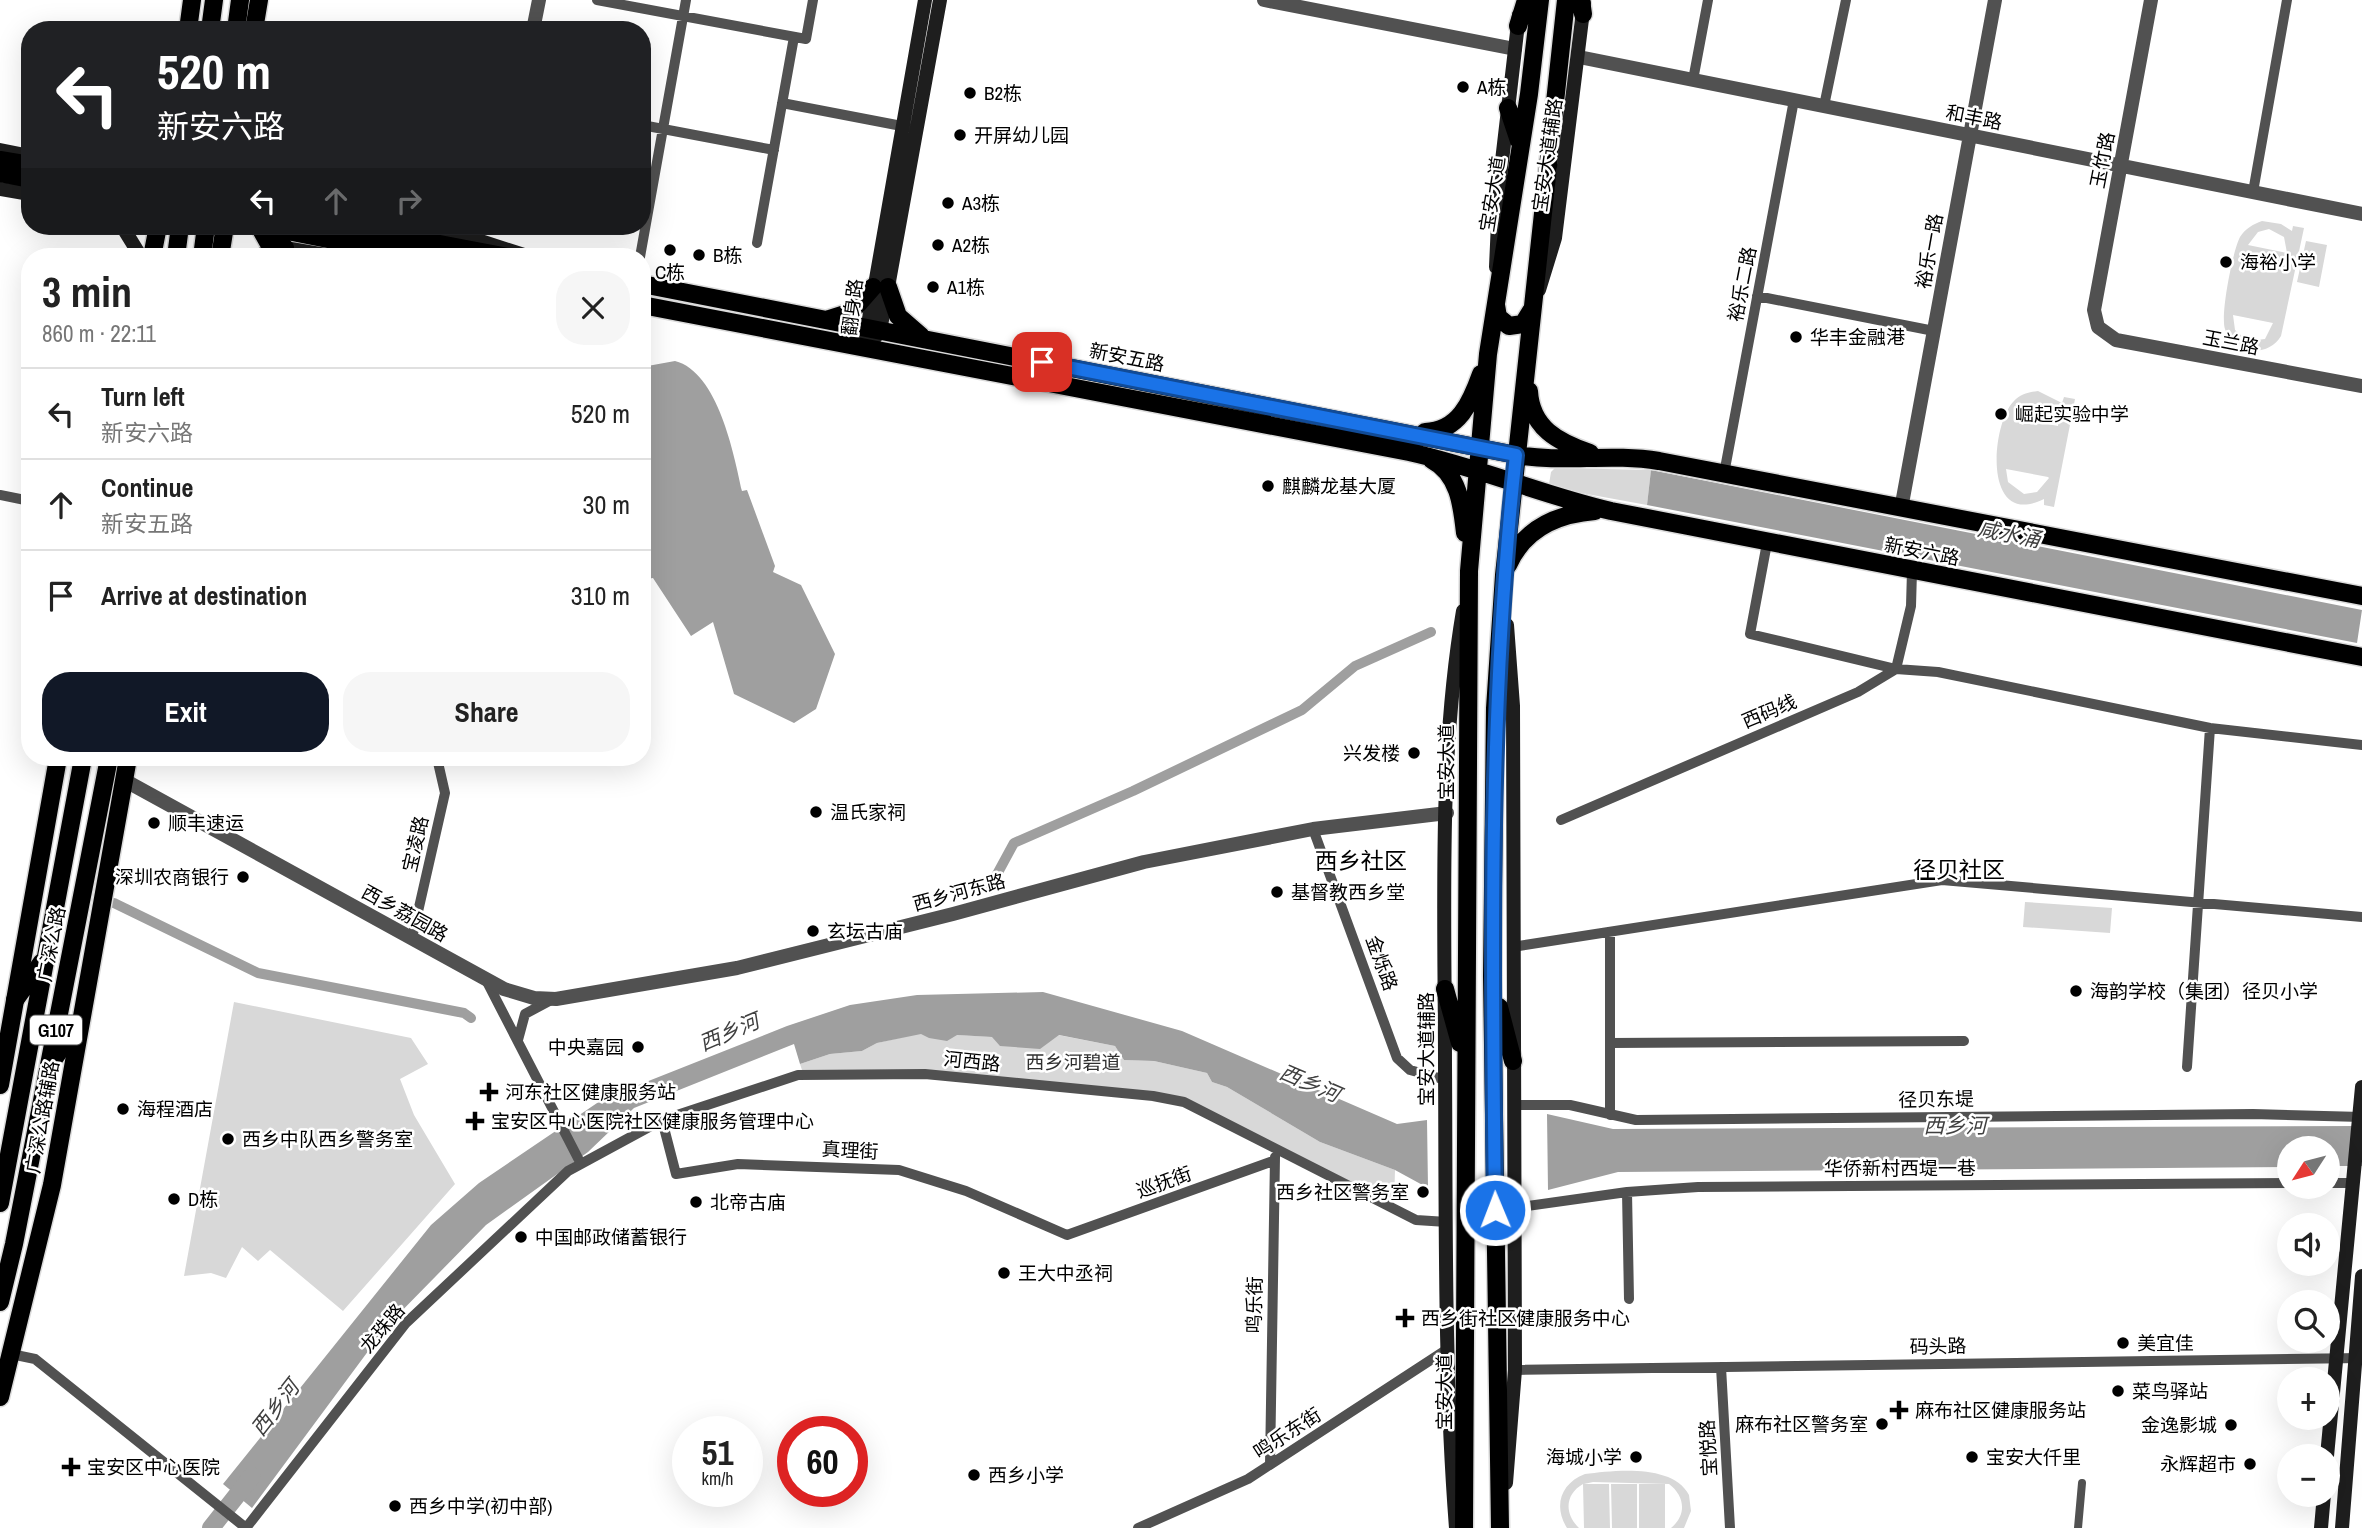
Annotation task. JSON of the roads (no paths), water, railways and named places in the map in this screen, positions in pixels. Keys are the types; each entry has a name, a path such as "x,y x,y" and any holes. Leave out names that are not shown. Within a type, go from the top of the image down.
{"main road":[{"path":"189,21 192,0"},
{"path":"255,21 258,0"},
{"name":"翻身路","path":"910,127 925,0"},
{"name":"翻身路","path":"867,348 910,127 940,0"},
{"path":"1520,0 1495,232 1496,304 1498,317 1509,326 1523,324 1531,311"},
{"path":"1518,26 1526,0"},
{"name":"宝安大道","path":"1464,1528 1469,571 1488,354 1521,147 1540,0"},
{"path":"1501,1528 1515,1370 1513,1208 1504,1184 1494,1111 1492,976 1495,708 1513,481 1566,0"},
{"path":"206,21 214,1"},
{"path":"211,21 214,1"},
{"name":"宝安大道辅路","path":"1531,311 1555,238 1579,57 1583,5"},
{"path":"1508,108 1521,147"},
{"path":"0,150 21,154"},
{"path":"0,160 21,164"},
{"path":"0,173 21,177"},
{"path":"0,189 21,192"},
{"path":"265,235 268,242 285,248"},
{"path":"307,235 373,248"},
{"path":"392,235 460,248"},
{"path":"460,235 502,248"},
{"name":"新安五路","path":"651,286 1481,448"},
{"path":"821,319 851,312 880,287 904,324 931,341"},
{"path":"651,306 1409,452 1478,471"},
{"path":"1408,433 1443,430 1454,422 1473,394 1488,354"},
{"path":"1527,354 1530,403 1539,423 1563,443 1600,456"},
{"name":"新安六路","path":"1481,448 1541,458 1643,458 2362,596"},
{"path":"1409,452 1435,462 1453,481 1462,510 1469,571"},
{"name":"新安六路","path":"1478,471 1611,511 2362,657"},
{"path":"1501,1528 1504,1184 1513,1108 1513,706 1504,575 1517,549 1540,526 1564,516 1611,511"},
{"name":"宝安大道辅路","path":"1456,1528 1446,1350 1447,813 1451,683 1469,571"},
{"path":"2329,591 2362,586"},
{"path":"2336,652 2362,667"},
{"path":"1,1077 57,766"},
{"name":"广深公路","path":"0,1203 82,766"},
{"name":"广深公路","path":"0,1302 107,766"},
{"name":"广深公路辅路","path":"0,1397 52,1185 127,766"},
{"path":"15,1000 46,956"},
{"path":"1492,976 1513,1061"},
{"path":"1445,989 1466,1068"},
{"path":"49,1065 79,1023"},
{"path":"2328,1444 2362,1087"},
{"path":"2342,1528 2359,1358 2362,1276"},
{"path":"2321,1528 2323,1507"}],"street":[{"path":"535,21 539,0"},
{"path":"597,0 806,39 813,0"},
{"path":"651,196 686,0"},
{"path":"1264,0 1295,3 1515,49"},
{"path":"1693,80 1708,0"},
{"path":"1824,106 1846,0"},
{"name":"裕乐一路","path":"1901,509 1995,0"},
{"name":"玉竹路","path":"2098,327 2094,310 2151,0"},
{"path":"2253,192 2287,0"},
{"path":"757,243 794,37"},
{"name":"和丰路","path":"1579,57 2362,214"},
{"name":"裕乐二路","path":"1724,474 1794,100"},
{"path":"782,103 910,127"},
{"path":"651,127 774,150"},
{"path":"1757,296 1934,331"},
{"name":"玉兰路","path":"2098,327 2116,340 2362,386"},
{"path":"0,495 21,499"},
{"path":"1767,542 1751,634 1896,668 1938,672 2210,728 2362,744"},
{"path":"1896,668 1911,606 1912,571"},
{"name":"西码线","path":"1561,820 1858,692 1896,668"},
{"path":"2186,1067 2210,728"},
{"name":"宝凌路","path":"412,938 445,793 439,766"},
{"name":"西乡荔园路","path":"124,780 485,978"},
{"name":"西乡河东路","path":"485,978 516,994 556,999 737,968 953,915 1144,862 1313,829 1447,813"},
{"name":"金烁路","path":"1313,829 1397,1058 1410,1070 1446,1080"},
{"path":"1512,947 1942,880 2196,900 2362,917"},
{"path":"1610,932 1610,1115"},
{"path":"485,978 581,1164"},
{"path":"518,1043 520,1025 525,1014 556,999"},
{"path":"1610,1043 1964,1041"},
{"name":"河西路","path":"568,1171 662,1120 798,1075 925,1074 1184,1102 1280,1148 1416,1220 1447,1222"},
{"name":"径贝东堤","path":"1513,1108 1570,1105 1636,1120 2253,1114 2360,1118"},
{"name":"真理街","path":"662,1120 676,1174 738,1164 899,1170 966,1191 1067,1235"},
{"name":"鸣乐街","path":"1270,1465 1273,1161 1280,1148"},
{"name":"巡抚街","path":"1067,1235 1273,1161"},
{"name":"龙珠路","path":"243,1525 406,1323 568,1171"},
{"path":"2340,1181 2355,1179"},
{"name":"华侨新村西堤一巷","path":"1513,1208 1627,1192 1698,1187 2277,1183"},
{"path":"1627,1192 1629,1298"},
{"name":"鸣乐东街","path":"1138,1528 1248,1479 1446,1350"},
{"path":"11,1354 35,1359 243,1525"},
{"name":"码头路","path":"1515,1370 2359,1358"},
{"name":"宝悦路","path":"1721,1367 1730,1528"},
{"path":"2078,1528 2082,1483"}],"waterway":[{"path":"989,889 1014,843 1133,791 1302,710 1355,666 1431,632"},
{"path":"114,903 258,973 464,1013 471,1018"},
{"name":"西乡河","path":"211,1528 252,1476"}],"place":[{"name":"A栋","path":"1463,87"},
{"name":"B2栋","path":"970,93"},
{"name":"开屏幼儿园","path":"960,135"},
{"name":"A3栋","path":"948,203"},
{"name":"A2栋","path":"938,245"},
{"name":"C栋","path":"670,250"},
{"name":"B栋","path":"699,255"},
{"name":"海裕小学","path":"2226,262"},
{"name":"A1栋","path":"933,287"},
{"name":"华丰金融港","path":"1796,337"},
{"name":"崛起实验中学","path":"2001,414"},
{"name":"麒麟龙基大厦","path":"1268,486"},
{"name":"兴发楼","path":"1414,753"},
{"name":"温氏家祠","path":"816,812"},
{"name":"顺丰速运","path":"154,823"},
{"name":"深圳农商银行","path":"243,877"},
{"name":"基督教西乡堂","path":"1277,892"},
{"name":"玄坛古庙","path":"813,931"},
{"name":"海韵学校（集团）径贝小学","path":"2076,991"},
{"name":"中央嘉园","path":"638,1047"},
{"name":"河东社区健康服务站","path":"489,1092"},
{"name":"海程酒店","path":"123,1109"},
{"name":"宝安区中心医院社区健康服务管理中心","path":"475,1121"},
{"name":"西乡中队西乡警务室","path":"228,1139"},
{"name":"西乡社区警务室","path":"1423,1192"},
{"name":"D栋","path":"174,1199"},
{"name":"北帝古庙","path":"696,1202"},
{"name":"中国邮政储蓄银行","path":"521,1237"},
{"name":"王大中丞祠","path":"1004,1273"},
{"name":"西乡街社区健康服务中心","path":"1405,1318"},
{"name":"美宜佳","path":"2123,1343"},
{"name":"菜鸟驿站","path":"2118,1391"},
{"name":"麻布社区健康服务站","path":"1899,1410"},
{"name":"麻布社区警务室","path":"1882,1424"},
{"name":"金逸影城","path":"2231,1425"},
{"name":"海城小学","path":"1636,1457"},
{"name":"宝安大仟里","path":"1972,1457"},
{"name":"永辉超市","path":"2250,1464"},
{"name":"宝安区中心医院","path":"71,1467"},
{"name":"西乡小学","path":"974,1475"},
{"name":"西乡中学(初中部)","path":"395,1506"}],"district":[{"name":"西乡社区","path":"1361,860"},
{"name":"径贝社区","path":"1959,869"}],"water label":[{"name":"咸水涌","path":"2009,534"}],"park label":[{"name":"西乡河碧道","path":"1073,1062"}]}
